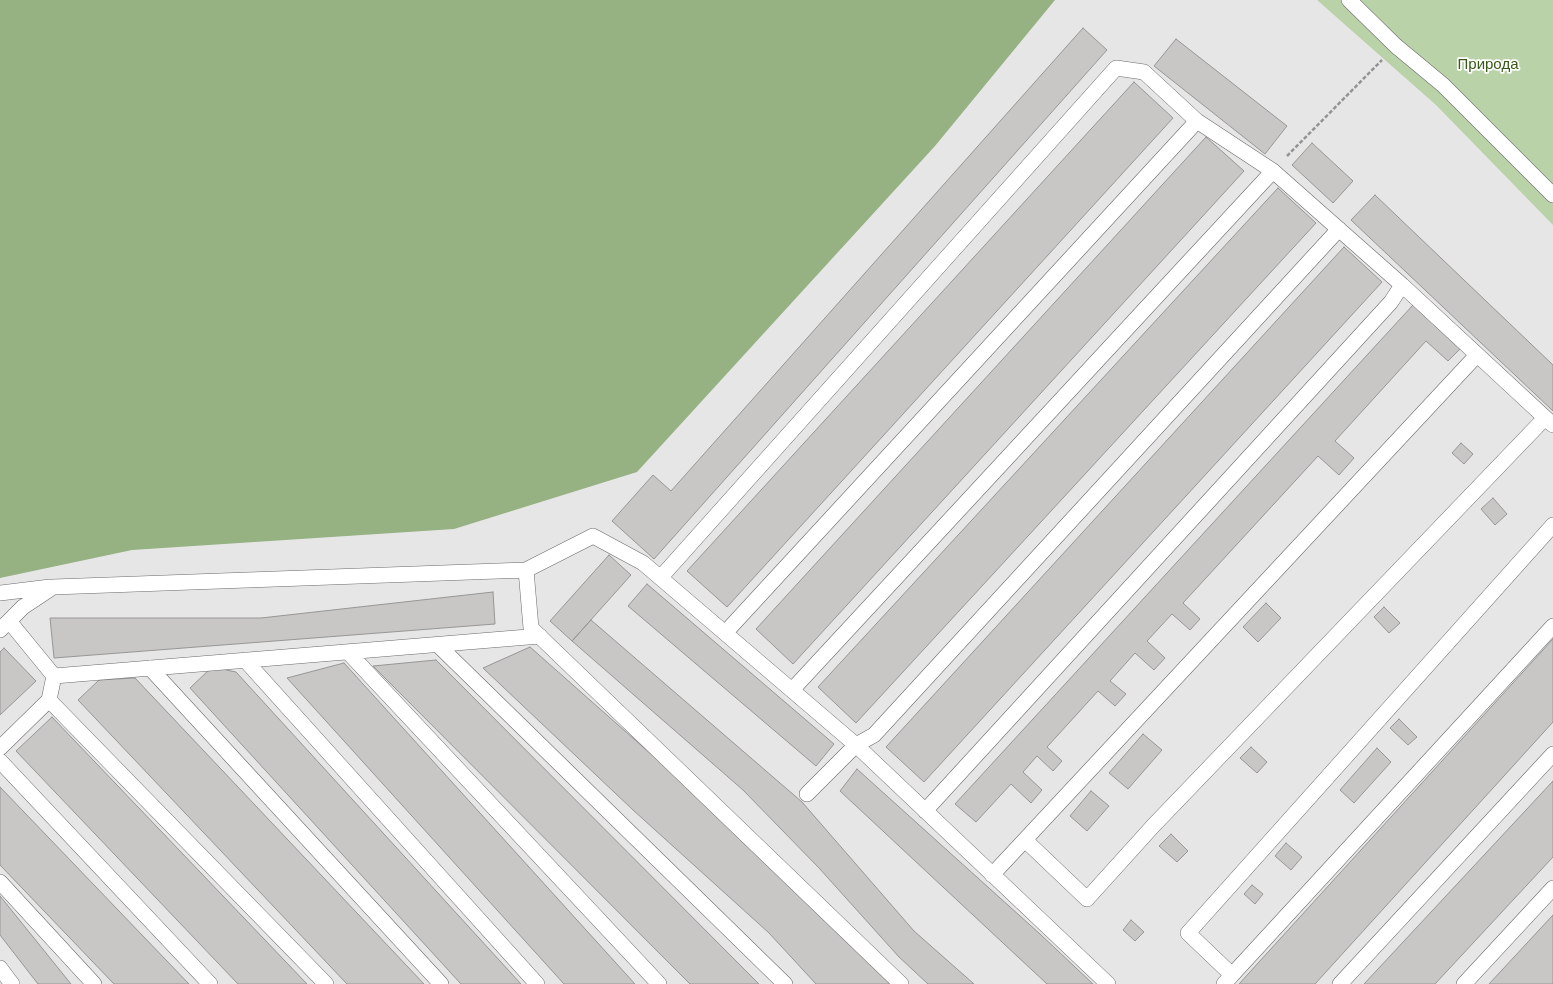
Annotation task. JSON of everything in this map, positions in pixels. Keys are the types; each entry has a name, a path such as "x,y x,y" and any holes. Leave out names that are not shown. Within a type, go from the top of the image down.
{"lane":[{"path":"1349,0 1396,46 1443,85 1553,194"},
{"path":"660,577 1116,68 1144,72 1197,121 1273,171 1402,285 1549,422 1154,826 1087,898 1025,840"},
{"path":"725,633 1197,121"},
{"path":"792,690 1273,171"},
{"path":"807,794 856,745 874,735 1339,229"},
{"path":"925,811 1386,307 1402,285"},
{"path":"992,875 1477,354"},
{"path":"1553,525 1188,933 1228,979 1553,626"},
{"path":"0,593 53,586 526,570 593,536 643,563 856,745 1108,984"},
{"path":"526,570 532,628 901,984"},
{"path":"53,586 23,606 4,625 54,676"},
{"path":"54,676 540,636"},
{"path":"438,644 785,984"},
{"path":"348,652 659,984"},
{"path":"245,660 537,984"},
{"path":"150,668 440,984"},
{"path":"0,748 49,700 54,676"},
{"path":"49,700 326,984"},
{"path":"1340,984 1553,754"},
{"path":"0,762 210,984"},
{"path":"0,882 94,984"},
{"path":"1464,984 1553,888"},
{"path":"0,968 12,984"}],"path":[{"path":"1273,171 1396,46"}],"green space":[{"path":"0,0 1055,0 935,146 637,472 454,529 132,550 0,578"},
{"name":"Природа","path":"1317,0 1553,0 1553,225 1436,105"}],"building":[{"path":"1083,28 1107,50 654,559 612,521 653,475 671,491"},
{"path":"1176,39 1287,126 1265,154 1154,66"},
{"path":"1134,82 1173,118 727,607 687,571"},
{"path":"1206,137 1244,171 793,664 756,629"},
{"path":"1312,143 1353,181 1333,203 1292,165"},
{"path":"1278,188 1316,223 856,723 818,687"},
{"path":"1375,195 1553,365 1553,411 1351,220"},
{"path":"1344,247 1382,282 924,782 886,747"},
{"path":"1413,305 1460,349 1448,361 1426,341 1335,441 1354,458 1339,475 1318,456 1183,603 1200,619 1190,630 1172,614 1147,641 1165,658 1154,670 1135,653 1110,681 1126,694 1115,706 1098,691 1047,747 1062,761 1053,771 1037,756 1023,772 1042,790 1031,803 1011,784 976,822 955,804"},
{"path":"1461,443 1473,454 1464,464 1452,453"},
{"path":"1493,498 1507,514 1495,525 1481,509"},
{"path":"609,555 631,575 572,641 550,621"},
{"path":"647,584 834,744 816,766 628,606"},
{"path":"493,592 495,624 54,658 50,618 261,618"},
{"path":"1266,603 1281,618 1258,642 1243,627"},
{"path":"1384,607 1400,623 1389,633 1374,617"},
{"path":"591,620 802,802 914,931 974,984 928,984 899,957 819,868 743,790 572,641"},
{"path":"1553,639 1553,722 1315,984 1239,984"},
{"path":"530,647 791,878 891,984 816,984 769,933 633,810 483,668"},
{"path":"4,648 36,681 0,715 0,652"},
{"path":"436,660 759,984 690,984 373,666"},
{"path":"344,663 635,984 564,984 287,678"},
{"path":"212,667 236,672 521,984 461,984 190,688"},
{"path":"135,678 424,984 347,984 78,700 99,680"},
{"path":"52,717 307,984 238,984 16,751"},
{"path":"1399,719 1417,737 1408,745 1390,728"},
{"path":"1143,734 1162,750 1128,789 1109,773"},
{"path":"1251,747 1267,762 1257,773 1240,758"},
{"path":"1377,748 1391,762 1354,803 1340,790"},
{"path":"857,769 1040,934 1093,984 1047,984 840,791"},
{"path":"1553,781 1553,857 1435,984 1364,984"},
{"path":"0,787 189,984 114,984 0,865"},
{"path":"1091,791 1109,806 1087,831 1070,816"},
{"path":"1171,834 1188,851 1177,862 1159,846"},
{"path":"1286,843 1302,857 1291,870 1275,856"},
{"path":"1252,885 1263,894 1255,904 1244,894"},
{"path":"0,896 71,984 38,984 0,935"},
{"path":"1553,915 1553,984 1489,984"},
{"path":"1131,920 1144,932 1135,941 1123,930"}]}
